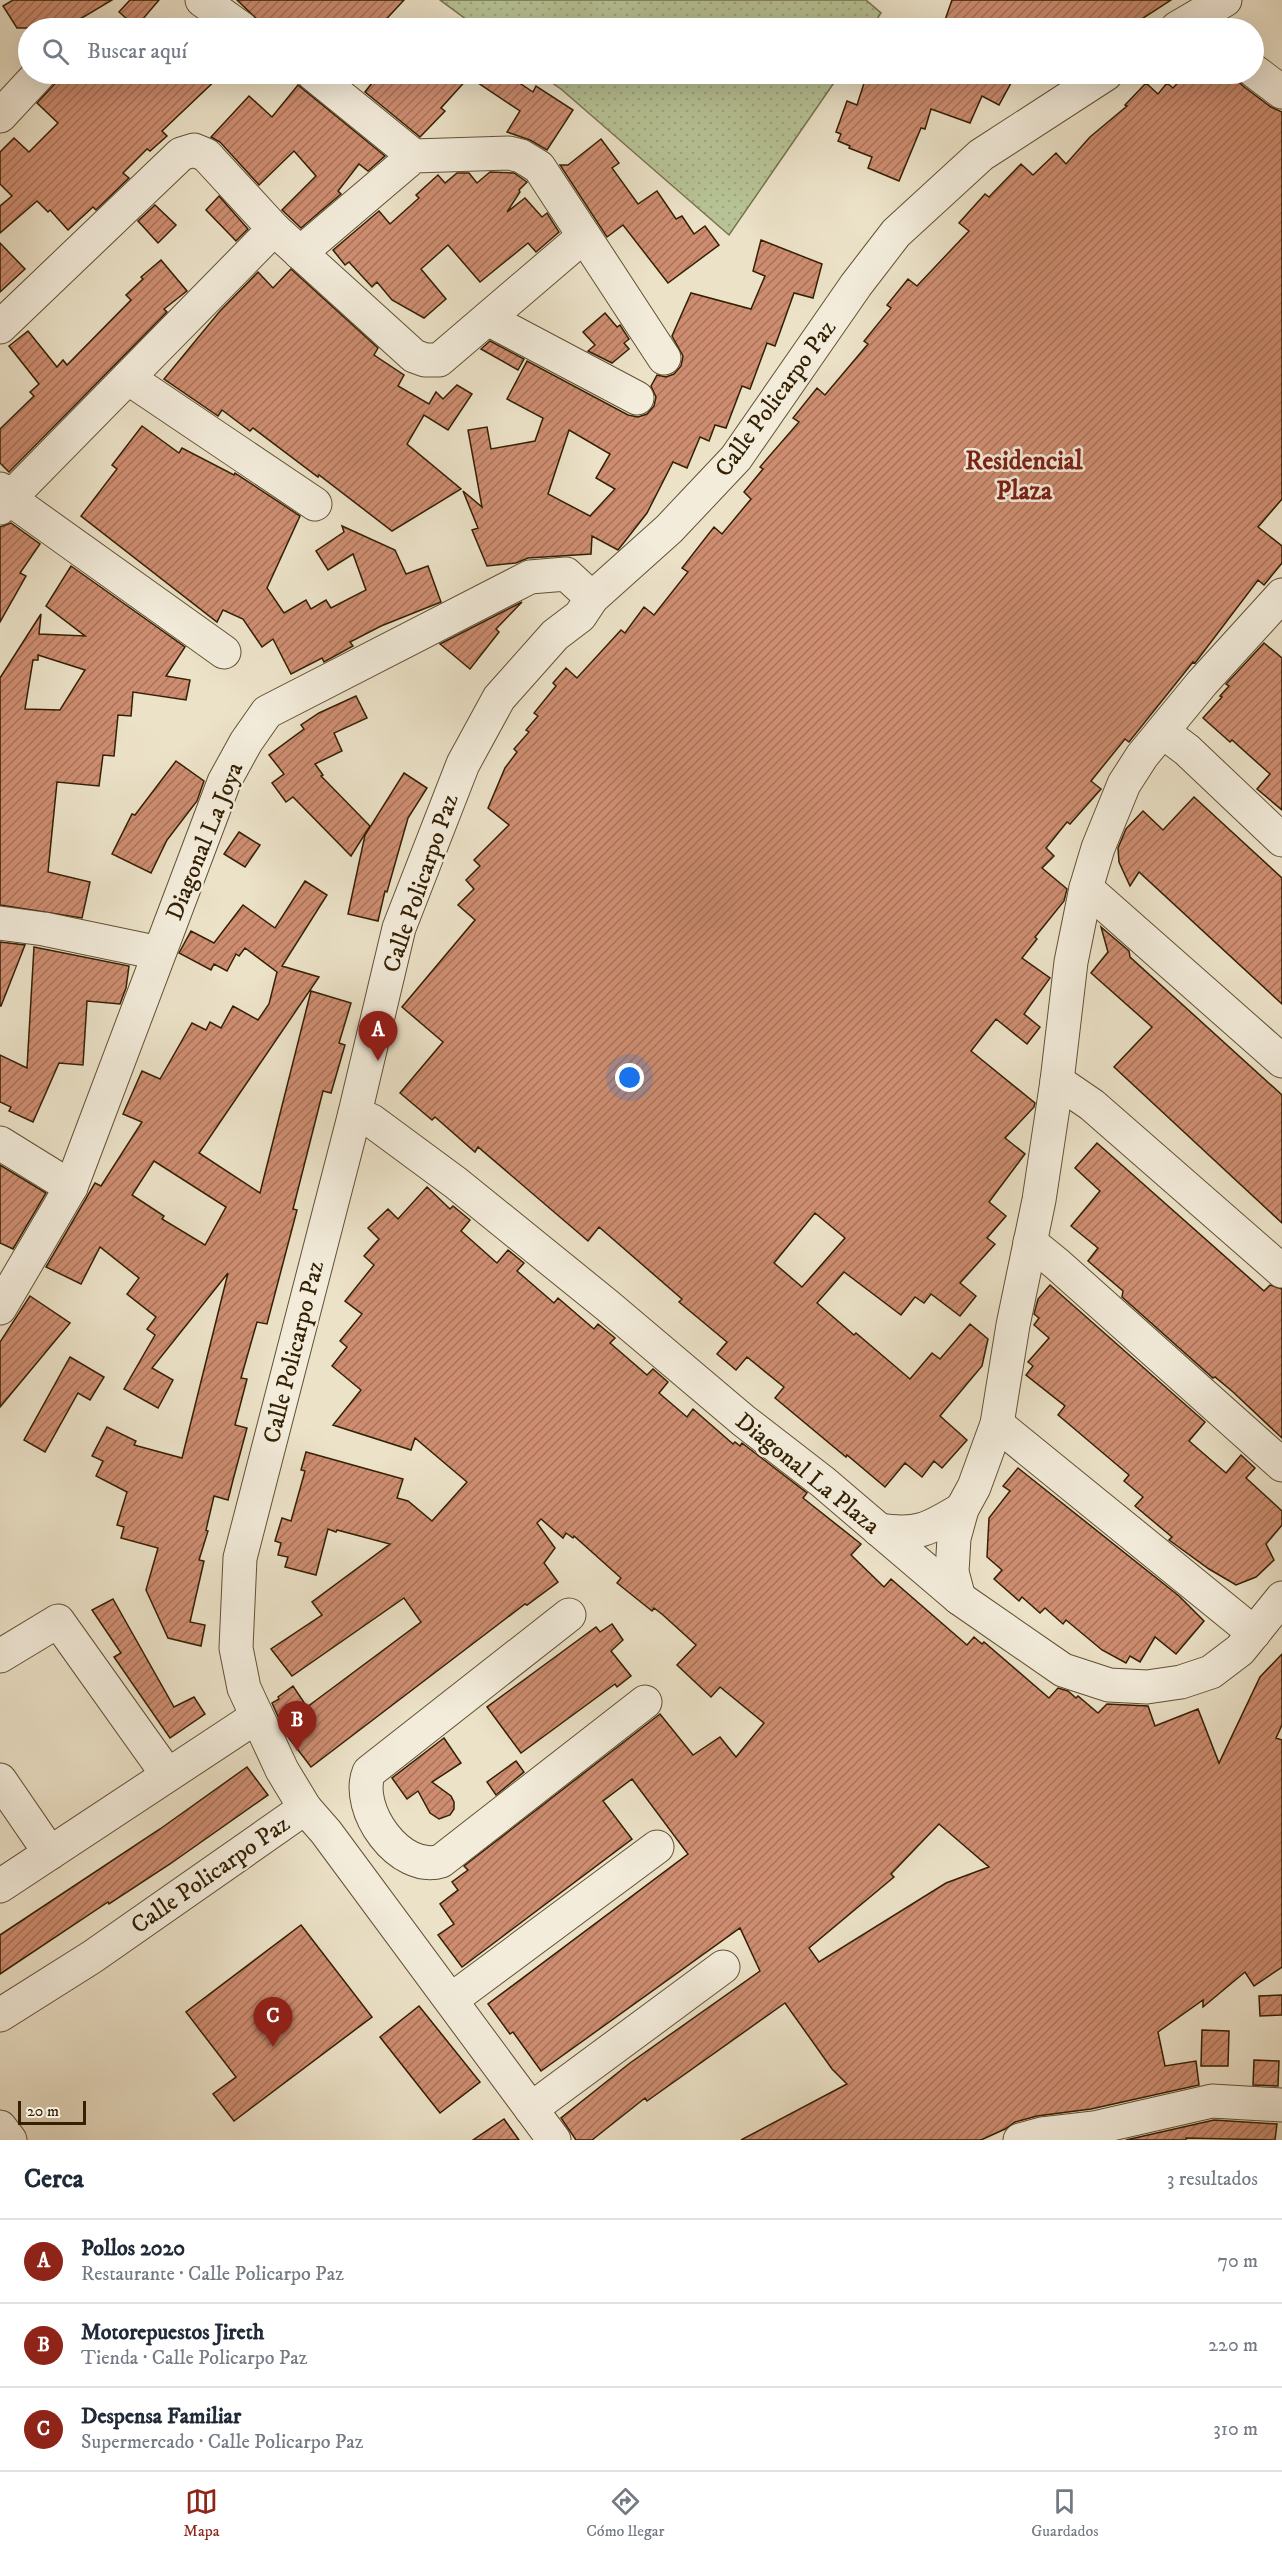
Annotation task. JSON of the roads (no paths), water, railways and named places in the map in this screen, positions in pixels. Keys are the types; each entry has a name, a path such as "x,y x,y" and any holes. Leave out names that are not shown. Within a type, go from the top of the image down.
{"street":[{"path":"202,0 227,18"},
{"path":"1204,18 1221,12"},
{"path":"1264,78 1282,92"},
{"path":"0,116 30,84"},
{"path":"326,84 414,156"},
{"name":"Calle Policarpo Paz","path":"0,2015 92,1957 305,1808 282,1770 244,1688 236,1648 240,1558 355,1113 399,928 463,764 499,698 555,635 580,616 592,598 669,529 736,458 856,285 896,233 981,155 1091,84"},
{"path":"0,327 181,154 194,150 206,155 274,229 300,253 414,356 425,360 439,360 584,236"},
{"path":"300,253 414,156 509,153 521,156 539,167 664,357"},
{"path":"224,652 3,499 128,378 274,229"},
{"path":"488,319 637,398"},
{"path":"128,378 315,504"},
{"name":"Diagonal La Joya","path":"0,1308 71,1187 224,782 246,742 267,712 530,577 566,574 592,598"},
{"path":"959,1598 952,1572 954,1538 962,1509 974,1487 997,1424 1057,1081 1071,962 1086,888 1098,848 1124,784 1142,756 1202,682 1275,615"},
{"path":"1163,732 1187,750 1282,840"},
{"path":"1086,888 1282,1061"},
{"path":"0,923 44,929 159,953"},
{"path":"1057,1081 1092,1105 1282,1271"},
{"name":"Diagonal La Plaza","path":"355,1113 372,1121 456,1184 959,1598 1054,1665 1109,1685 1147,1687 1181,1682 1211,1672 1240,1650 1282,1598"},
{"path":"0,1143 71,1187"},
{"path":"1030,1242 1282,1465"},
{"path":"997,1424 1254,1633"},
{"path":"879,1530 899,1533 925,1530 962,1509"},
{"path":"569,1615 375,1765 365,1781 365,1789 382,1830 402,1852 419,1862 431,1864 441,1862 645,1702"},
{"path":"0,1656 58,1621 167,1774"},
{"path":"0,1886 256,1717"},
{"path":"0,1780 50,1853"},
{"path":"305,1808 345,1858 554,2140"},
{"path":"345,1858 382,1830"},
{"path":"451,2000 657,1847"},
{"path":"531,2109 723,1967"},
{"path":"1020,2140 1042,2134 1094,2128 1212,2101 1282,2105"},
{"path":"0,2127 10,2140"}],"place":[{"name":"Pollos 2020","path":"378,1061"},
{"name":"Motorepuestos Jireth","path":"297,1751"},
{"name":"Despensa Familiar","path":"273,2047"}],"district":[{"name":"Residencial Plaza","path":"1024,475"}]}
